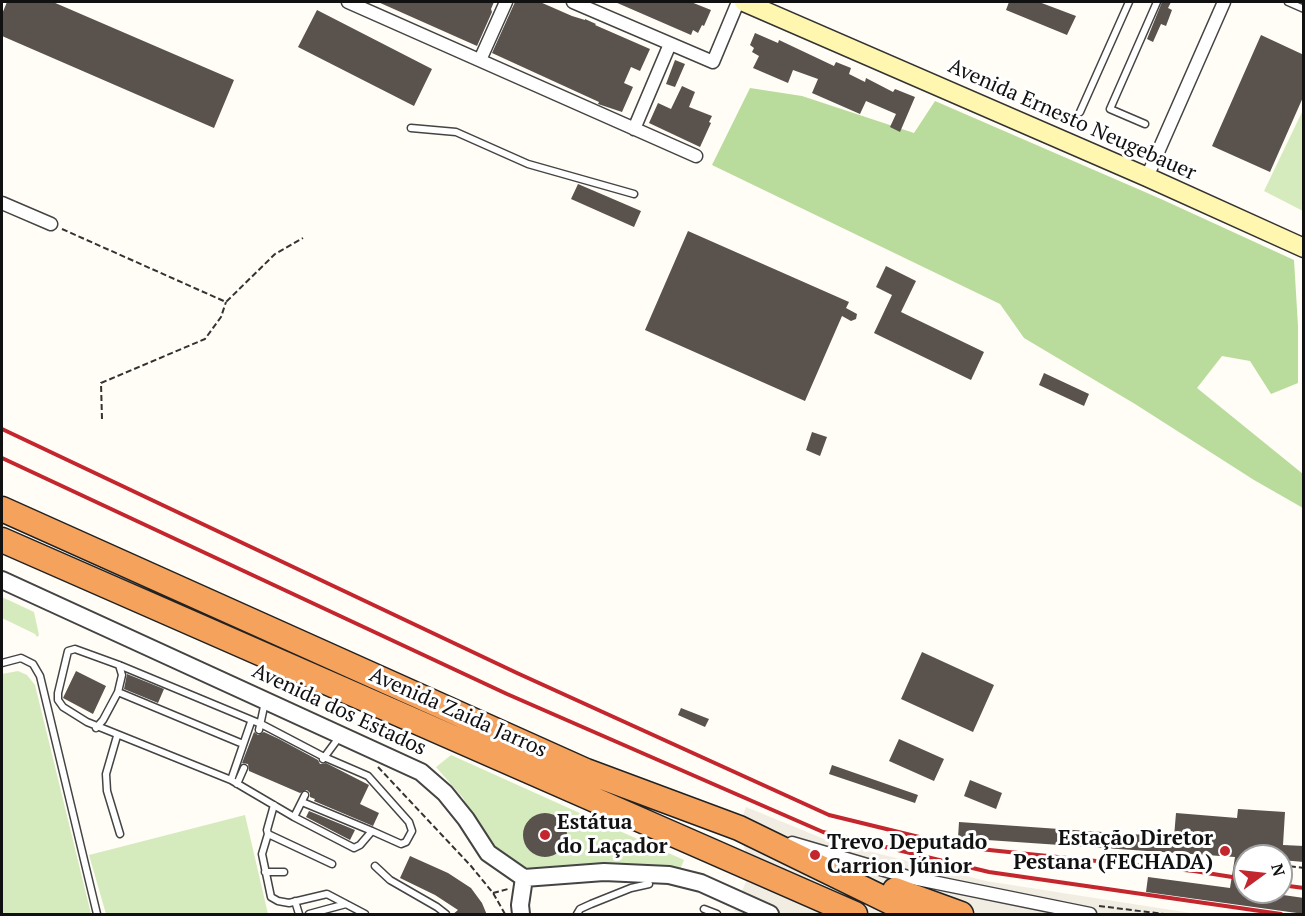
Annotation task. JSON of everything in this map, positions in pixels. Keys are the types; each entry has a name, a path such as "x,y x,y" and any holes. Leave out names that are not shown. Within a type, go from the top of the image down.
{"highway":[{"name":"Avenida Zaida Jarros","path":"2,509 586,771 739,828 915,915"},
{"name":"Avenida Zaida Jarros","path":"2,540 855,915"},
{"path":"739,828 961,915"}],"main road":[{"name":"Avenida Ernesto Neugebauer","path":"744,2 1147,177 1304,248"},
{"name":"Avenida Ernesto Neugebauer","path":"777,2 821,35"}],"street":[{"path":"348,2 696,156"},
{"path":"480,60 506,2"},
{"path":"573,2 713,63 738,2"},
{"path":"1147,177 1224,2"},
{"path":"634,129 670,44"},
{"path":"2,202 51,224"},
{"name":"Avenida dos Estados","path":"2,580 421,772 466,819 488,853 524,878"},
{"path":"739,828 908,876 1090,915"},
{"path":"521,915 520,904 524,878 604,872 669,875 701,883 770,915"}],"lane":[{"path":"1080,112 1129,2"},
{"path":"1145,124 1110,109 1157,2"},
{"path":"1288,2 1304,9"},
{"path":"411,128 456,132 528,164 634,194"},
{"path":"302,802 404,844 412,831 409,822 368,776 323,758 251,722 119,665 75,649 68,651 58,700 63,707 96,728 234,782 354,848 360,845 372,831"},
{"path":"2,663 21,658 33,664 40,676 97,915"},
{"path":"96,728 103,720 118,692 122,675 119,665"},
{"path":"118,692 243,744"},
{"path":"260,727 265,700"},
{"path":"234,782 251,722"},
{"path":"117,736 106,774 106,783 120,834"},
{"path":"323,758 340,736"},
{"path":"234,782 244,768"},
{"path":"294,817 305,795"},
{"path":"274,805 262,854 271,897 278,902 289,903 327,894 364,915"},
{"path":"268,834 332,864"},
{"path":"375,866 390,880 424,899 446,915"},
{"path":"265,872 284,872"},
{"path":"577,915 580,909 591,904 631,888 649,884"},
{"path":"295,901 299,915"},
{"path":"309,915 346,904"},
{"path":"704,909 717,915"}],"path":[{"path":"51,224 226,302"},
{"path":"102,419 101,382 205,339 221,318 226,302 275,254 303,238"},
{"path":"375,765 471,866 494,893 505,915"},
{"path":"1100,905 1171,915"}],"green space":[{"path":"750,88 802,96 914,133 935,101 1161,199 1294,260 1298,326 1298,383 1271,394 1250,361 1222,356 1197,388 1303,474 1303,508 1024,338 1000,304 712,165"},
{"path":"1303,110 1303,211 1264,191"},
{"path":"2,597 34,612 39,635 37,637 2,618"},
{"path":"18,671 27,675 35,685 91,914 2,914 2,674"},
{"path":"451,755 684,860 679,872 647,865 518,871 485,842 463,798 436,767"},
{"path":"245,815 268,914 106,914 89,855"}],"shaded area":[{"name":"Trevo Deputado Carrion Júnior","path":"746,807 829,841 986,881 1197,914 742,914 734,911 751,869 738,828"}],"building":[{"path":"7,2 53,2 234,80 214,128 2,36 2,14"},
{"path":"378,2 494,2 477,46"},
{"path":"515,2 540,2 585,19 650,49 640,71 631,67 624,83 633,87 622,112 598,104 599,102 492,53"},
{"path":"615,2 691,2 711,10 704,26 702,25 698,33 693,30 691,35"},
{"path":"1009,2 1039,2 1076,16 1067,35 1006,10"},
{"path":"1162,2 1171,2 1168,8 1172,10 1166,26 1161,24 1153,42 1147,39"},
{"path":"317,10 432,69 414,106 298,47"},
{"path":"755,33 778,43 779,40 834,66 836,62 851,68 849,74 865,82 866,78 893,92 895,89 915,97 900,132 890,127 896,114 866,101 860,114 812,93 818,79 793,70 788,83 753,68 759,56 752,52 754,48 750,45"},
{"path":"1261,35 1304,55 1304,95 1270,172 1212,146"},
{"path":"675,60 685,64 675,87 666,84"},
{"path":"682,86 695,92 689,107 712,116 700,147 649,123 658,103 671,109"},
{"path":"578,184 641,211 634,227 571,199"},
{"path":"688,231 849,302 846,308 857,314 856,319 851,321 842,316 805,401 645,330"},
{"path":"886,266 916,281 901,312 984,352 971,380 874,333 892,295 876,287"},
{"path":"1044,373 1089,394 1084,406 1039,385"},
{"path":"812,432 827,437 820,456 806,450"},
{"path":"922,652 994,685 973,732 901,699"},
{"path":"76,671 106,686 93,714 63,698"},
{"path":"127,674 164,689 158,703 124,689"},
{"path":"681,708 709,719 705,727 678,715"},
{"path":"254,732 258,735 264,732 318,760 320,764 326,763 369,785 360,804 379,813 373,826 314,801 315,799 310,797 307,790 300,793 249,771 248,764 242,763"},
{"path":"899,739 944,759 934,781 889,761"},
{"path":"832,765 918,795 915,803 829,774"},
{"path":"970,780 1002,793 996,809 964,796"},
{"name":"Estação Diretor Pestana (FECHADA)","path":"1238,809 1285,812 1283,844 1233,844 1233,857 958,838 959,822 1174,837 1176,813 1237,818"},
{"path":"309,811 355,830 350,840 306,817"},
{"name":"Estátua do Laçador","path":"545,813 561,819 567,835 561,851 545,857 529,851 523,835 529,819"},
{"name":"Estação Diretor Pestana (FECHADA)","path":"1293,845 1304,846 1304,862 1293,861"},
{"path":"410,856 448,873 471,888 482,903 487,915 452,915 458,910 435,895 400,878"},
{"name":"Estação Diretor Pestana (FECHADA)","path":"1233,869 1233,904 1293,904 1293,896 1304,898 1304,914 1146,892 1148,877 1230,888"}],"railway":[{"path":"2,429 517,673 829,815 960,847 1194,871 1233,877"},
{"path":"2,458 507,694 823,832 989,872 1281,914"},
{"path":"1293,887 1304,888"}],"place":[{"name":"Estátua do Laçador","path":"545,835"},
{"name":"Estação Diretor Pestana (FECHADA)","path":"1225,851"},
{"name":"Trevo Deputado Carrion Júnior","path":"815,855"}]}
